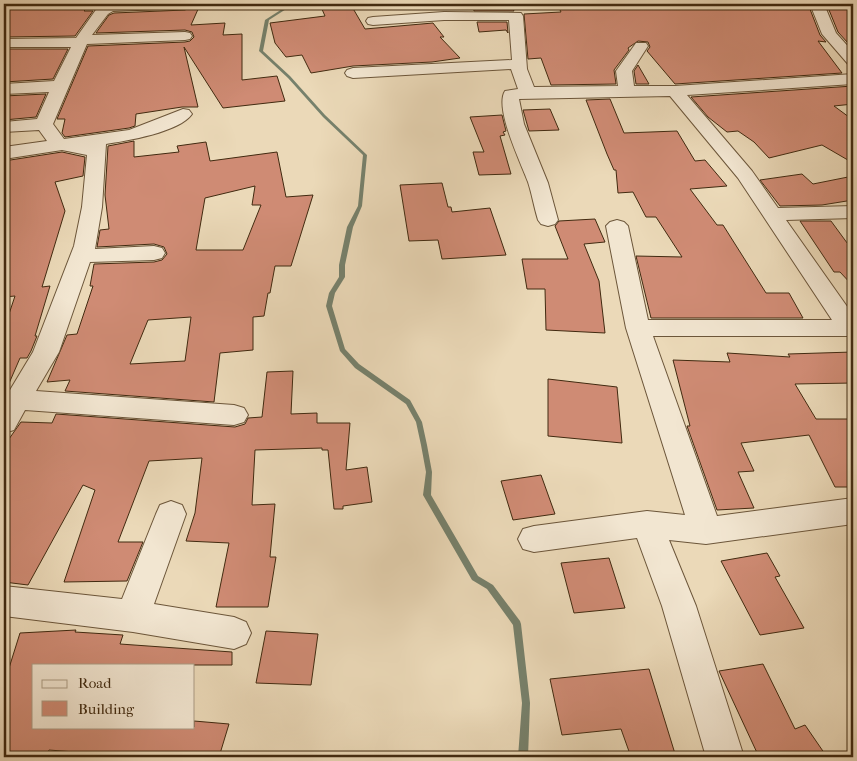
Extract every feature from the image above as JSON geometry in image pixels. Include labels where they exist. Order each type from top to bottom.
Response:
[{"type":"street","points":[[44,124],[80,41],[111,5],[185,4]]},
{"type":"street","points":[[816,4],[829,34],[853,61]]},
{"type":"street","points":[[373,21],[444,16],[516,16],[519,69],[528,92]]},
{"type":"street","points":[[4,43],[185,36]]},
{"type":"street","points":[[627,92],[624,70],[641,46]]},
{"type":"street","points":[[353,74],[520,64]]},
{"type":"street","points":[[548,220],[536,178],[514,119],[510,101],[511,95],[528,92],[674,92],[853,79]]},
{"type":"street","points":[[4,89],[60,86]]},
{"type":"street","points":[[674,92],[745,174],[851,328]]},
{"type":"street","points":[[4,153],[58,144],[96,146],[145,131],[183,114]]},
{"type":"street","points":[[4,127],[44,124]]},
{"type":"street","points":[[44,124],[58,144]]},
{"type":"street","points":[[4,423],[46,352],[86,246],[92,207],[96,146]]},
{"type":"street","points":[[772,214],[853,212]]},
{"type":"street","points":[[616,226],[638,328],[706,531]]},
{"type":"street","points":[[81,256],[154,253]]},
{"type":"street","points":[[638,328],[851,328]]},
{"type":"street","points":[[18,400],[234,415]]},
{"type":"street","points":[[534,539],[647,524],[706,531],[853,511]]},
{"type":"street","points":[[133,616],[171,514]]},
{"type":"street","points":[[647,524],[678,606],[725,757]]},
{"type":"street","points":[[4,601],[133,616],[234,632]]},
{"type":"building","points":[[4,4],[90,5],[84,11],[93,11],[75,36],[4,37]]},
{"type":"building","points":[[473,4],[511,4],[514,11],[474,11]]},
{"type":"building","points":[[557,4],[705,4],[707,8],[754,9],[752,4],[808,4],[820,35],[826,42],[818,41],[842,73],[675,84],[647,51],[650,47],[648,42],[638,41],[628,48],[629,50],[614,70],[616,84],[551,85],[541,58],[528,59],[524,14],[561,12]]},
{"type":"building","points":[[830,4],[853,4],[853,44],[848,43],[838,32],[827,5],[831,6]]},
{"type":"building","points":[[351,5],[365,29],[433,23],[444,37],[440,37],[460,58],[432,62],[353,66],[311,73],[302,55],[286,57],[275,43],[270,23],[325,16],[321,7]]},
{"type":"building","points":[[191,7],[199,7],[191,25],[225,23],[223,35],[242,34],[242,80],[277,76],[285,101],[223,108],[184,47],[198,107],[182,107],[136,114],[135,126],[129,128],[65,137],[62,133],[65,119],[57,119],[88,46],[185,42],[190,41],[194,37],[192,32],[185,30],[96,33],[109,15],[114,13],[185,10]]},
{"type":"building","points":[[477,22],[507,22],[508,33],[506,30],[479,32]]},
{"type":"building","points":[[4,49],[68,49],[53,79],[4,82]]},
{"type":"building","points":[[638,65],[649,84],[636,84],[634,71]]},
{"type":"building","points":[[853,86],[853,104],[834,106],[853,120],[853,163],[822,145],[769,158],[754,142],[738,131],[727,132],[708,117],[691,97]]},
{"type":"building","points":[[46,94],[36,117],[4,120],[4,96]]},
{"type":"building","points":[[610,99],[624,133],[677,131],[695,161],[705,160],[727,186],[690,189],[717,225],[723,225],[766,293],[789,293],[803,318],[651,318],[636,256],[682,257],[656,217],[646,217],[633,192],[618,193],[616,170],[614,170],[607,154],[586,100]]},
{"type":"building","points":[[550,109],[559,130],[529,131],[523,110]]},
{"type":"building","points":[[502,115],[506,131],[503,132],[505,135],[500,136],[511,174],[479,175],[473,152],[484,152],[470,117]]},
{"type":"building","points":[[134,141],[134,157],[179,152],[177,146],[206,142],[210,161],[277,152],[286,197],[313,195],[291,266],[275,266],[264,316],[253,317],[253,350],[220,353],[214,402],[65,391],[70,380],[47,382],[67,335],[77,334],[93,286],[90,286],[94,264],[154,262],[162,260],[167,254],[164,247],[154,244],[97,247],[100,230],[109,229],[105,195],[108,146]],"holes":[[[255,186],[252,205],[261,205],[243,250],[196,250],[205,198]],[[191,317],[185,361],[130,364],[148,320]]]},
{"type":"building","points":[[62,152],[85,157],[83,176],[55,182],[65,211],[42,287],[50,286],[35,336],[37,336],[31,351],[27,358],[20,358],[4,395],[4,329],[15,296],[4,297],[4,161]]},
{"type":"building","points":[[802,174],[813,184],[853,176],[853,200],[822,205],[780,206],[760,180]]},
{"type":"building","points":[[442,183],[448,207],[451,207],[452,212],[490,208],[506,255],[442,259],[438,240],[409,241],[400,185]]},
{"type":"building","points":[[595,219],[605,242],[584,244],[599,281],[605,333],[546,330],[545,289],[527,289],[522,259],[568,259],[555,226],[559,221]]},
{"type":"building","points":[[800,221],[831,221],[853,251],[853,286],[840,272],[834,272]]},
{"type":"building","points":[[853,352],[853,383],[795,384],[816,419],[853,419],[853,487],[835,487],[809,435],[741,443],[754,471],[738,472],[754,508],[717,510],[687,426],[690,426],[673,360],[730,362],[727,353],[790,357],[788,354]]},
{"type":"building","points":[[293,371],[291,414],[317,413],[317,423],[350,423],[346,470],[367,467],[372,502],[343,506],[343,509],[334,509],[328,450],[322,450],[322,448],[255,450],[252,505],[275,504],[270,557],[276,557],[268,607],[216,607],[229,543],[186,541],[195,513],[202,458],[149,461],[118,542],[143,542],[127,581],[64,582],[95,490],[83,485],[28,585],[4,582],[4,446],[21,422],[52,423],[56,414],[235,427],[245,424],[248,418],[262,417],[267,372]]},
{"type":"building","points":[[548,379],[617,387],[622,443],[548,436]]},
{"type":"building","points":[[541,475],[555,514],[513,520],[501,481]]},
{"type":"building","points":[[767,553],[780,576],[775,577],[804,628],[760,635],[721,561]]},
{"type":"building","points":[[609,558],[625,608],[574,613],[561,563]]},
{"type":"building","points":[[76,630],[75,632],[123,635],[120,644],[232,652],[232,665],[32,664],[32,728],[195,728],[195,721],[229,724],[219,757],[86,757],[88,753],[49,750],[46,757],[4,757],[4,684],[20,633]]},
{"type":"building","points":[[266,631],[318,634],[311,685],[256,683]]},
{"type":"building","points":[[763,664],[795,729],[805,725],[827,757],[759,757],[719,671]]},
{"type":"building","points":[[649,669],[676,757],[631,757],[621,729],[562,735],[550,679]]},
{"type":"waterway","points":[[292,4],[267,20],[261,51],[365,155],[360,206],[350,227],[342,265],[342,277],[332,293],[329,306],[342,350],[357,366],[408,402],[419,422],[424,445],[429,472],[427,495],[475,578],[490,587],[517,624],[526,703],[523,757]]}]
